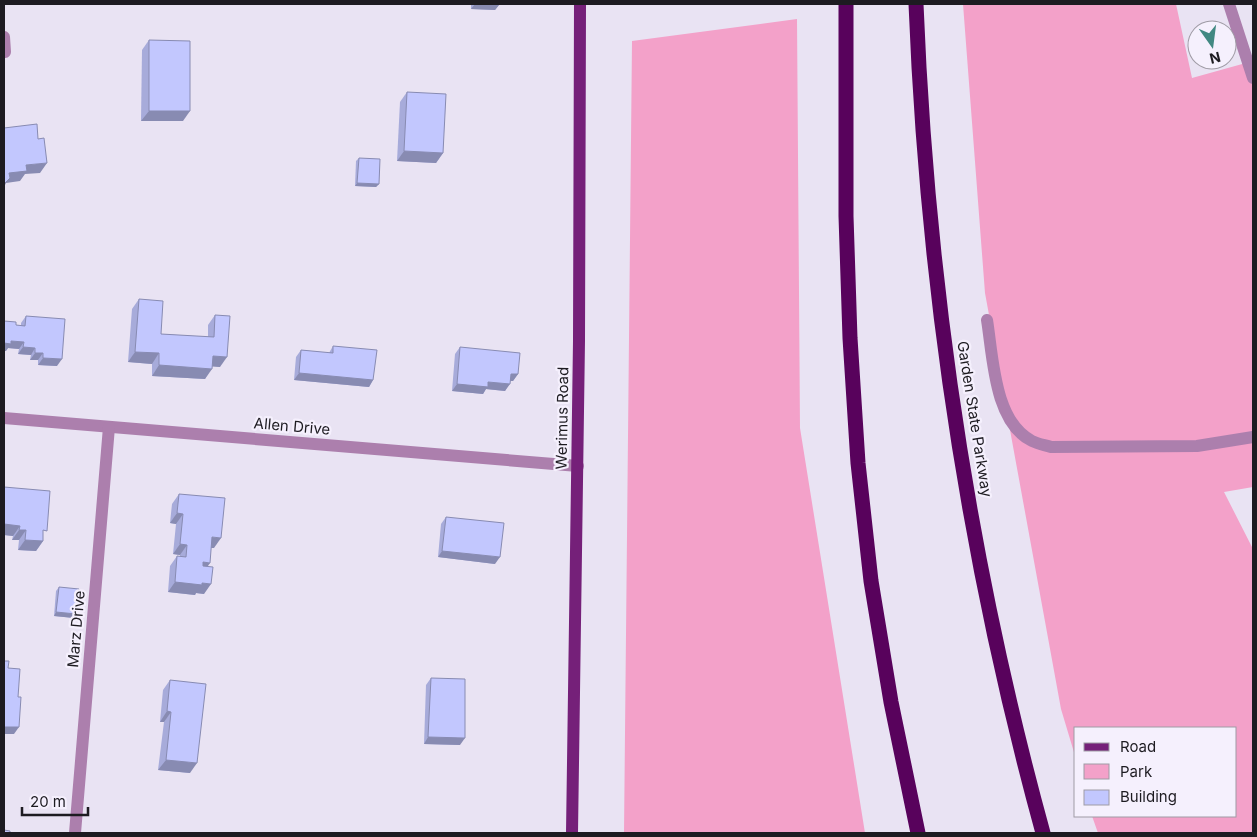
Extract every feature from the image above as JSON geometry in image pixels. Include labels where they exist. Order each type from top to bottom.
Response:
[{"type":"highway","points":[[846,4],[846,216],[850,338],[858,462],[876,609],[891,702],[918,833]]},
{"type":"highway","name":"Garden State Parkway","points":[[916,4],[918,62],[928,185],[941,306],[957,426],[977,545],[998,647],[1043,833]]},
{"type":"main road","name":"Werimus Road","points":[[572,833],[580,341],[580,4]]},
{"type":"street","points":[[1232,5],[1253,78]]},
{"type":"street","points":[[4,37],[5,52]]},
{"type":"street","points":[[987,320],[999,397],[1009,418],[1032,441],[1051,447],[1197,446],[1253,438]]},
{"type":"street","name":"Allen Drive","points":[[4,418],[578,466]]},
{"type":"street","name":"Marz Drive","points":[[75,833],[109,427]]},
{"type":"green space","points":[[963,4],[1176,4],[1187,55],[1187,70],[1190,70],[1192,78],[1221,70],[1237,70],[1237,65],[1253,61],[1253,487],[1224,492],[1253,549],[1253,833],[1098,833],[1092,817],[1237,817],[1237,727],[1074,727],[1074,752],[1061,709],[985,293]]},
{"type":"green space","points":[[797,19],[800,428],[865,833],[624,833],[632,41]]},
{"type":"building","points":[[149,40],[190,41],[190,111],[149,111]]},
{"type":"building","points":[[407,92],[446,94],[443,153],[404,151]]},
{"type":"building","points":[[37,124],[38,139],[44,138],[47,163],[26,165],[27,171],[9,173],[10,178],[4,183],[4,128]]},
{"type":"building","points":[[359,158],[380,159],[379,184],[357,183]]},
{"type":"building","points":[[139,299],[163,301],[161,334],[214,337],[215,315],[230,316],[227,357],[213,356],[212,369],[159,365],[159,353],[135,352]]},
{"type":"building","points":[[26,316],[65,319],[62,359],[43,358],[43,353],[35,353],[35,348],[23,347],[24,342],[11,341],[11,344],[4,343],[4,321],[16,322],[16,325],[25,326]]},
{"type":"building","points":[[333,346],[377,350],[373,380],[299,373],[301,350],[333,353]]},
{"type":"building","points":[[460,347],[520,353],[518,374],[511,374],[510,384],[488,382],[488,387],[457,384]]},
{"type":"building","points":[[4,487],[50,491],[47,531],[43,530],[43,541],[25,540],[26,530],[19,530],[20,526],[4,524]]},
{"type":"building","points":[[179,494],[225,498],[221,538],[212,537],[210,563],[203,562],[203,566],[213,567],[211,584],[175,582],[177,556],[186,557],[187,545],[180,544],[183,514],[177,513]]},
{"type":"building","points":[[446,517],[504,523],[500,557],[442,551]]},
{"type":"building","points":[[59,587],[79,589],[76,614],[56,612]]},
{"type":"building","points":[[4,661],[9,661],[8,668],[20,669],[18,697],[21,697],[19,727],[4,727]]},
{"type":"building","points":[[431,678],[465,679],[465,738],[428,737]]},
{"type":"building","points":[[170,680],[206,684],[197,763],[166,760],[171,712],[167,711]]}]
